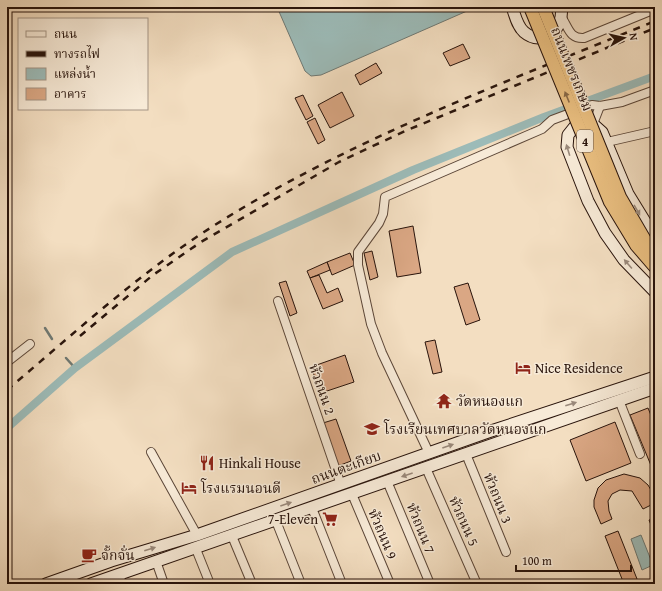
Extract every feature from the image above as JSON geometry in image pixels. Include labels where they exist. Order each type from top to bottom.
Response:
[{"type":"main road","name":"ถนนเพชรเกษม","points":[[530,7],[610,202],[636,245],[655,267]]},
{"type":"main road","name":"ถนนเพชรเกษม","points":[[543,7],[620,197],[645,240],[655,252]]},
{"type":"street","points":[[512,7],[520,27],[525,33],[540,37],[552,34],[560,25],[562,12]]},
{"type":"street","points":[[562,12],[573,36],[580,38],[655,9]]},
{"type":"street","points":[[425,468],[424,455],[371,324],[358,266],[358,252],[379,223],[383,214],[385,197],[542,129],[552,120],[592,105],[600,106],[622,102],[655,90]]},
{"type":"street","points":[[593,124],[600,106]]},
{"type":"street","points":[[655,238],[628,194],[602,132],[593,124],[581,123],[571,129],[566,141],[566,147],[588,201],[605,233],[624,260],[655,292]]},
{"type":"street","points":[[606,142],[655,131]]},
{"type":"street","name":"หัวถนน 2","points":[[278,301],[341,485]]},
{"type":"street","points":[[7,362],[30,344]]},
{"type":"street","name":"ถนนตะเกียบ","points":[[46,584],[111,561],[197,535],[655,376]]},
{"type":"street","name":"ถนนตะเกียบ","points":[[90,584],[276,521],[655,388]]},
{"type":"street","points":[[619,400],[640,454]]},
{"type":"street","points":[[152,452],[197,535]]},
{"type":"street","name":"หัวถนน 3","points":[[466,454],[506,552]]},
{"type":"street","name":"หัวถนน 5","points":[[425,468],[477,584]]},
{"type":"street","name":"หัวถนน 7","points":[[387,481],[430,584]]},
{"type":"street","name":"หัวถนน 9","points":[[352,494],[390,584]]},
{"type":"street","points":[[312,508],[342,584]]},
{"type":"street","points":[[276,521],[301,584]]},
{"type":"street","points":[[232,536],[252,584]]},
{"type":"street","points":[[168,543],[172,556]]},
{"type":"street","points":[[196,548],[210,584]]},
{"type":"street","points":[[111,561],[116,575],[124,584]]},
{"type":"street","points":[[156,561],[164,584]]},
{"type":"water","points":[[277,7],[471,7],[467,11],[321,75],[311,76],[305,71]]},
{"type":"water","points":[[641,535],[653,565],[642,570],[631,539]]},
{"type":"building","points":[[463,44],[470,58],[450,66],[443,53]]},
{"type":"building","points":[[376,63],[382,73],[360,85],[355,75]]},
{"type":"building","points":[[342,92],[354,116],[330,128],[318,105]]},
{"type":"building","points":[[303,95],[313,116],[306,120],[295,98]]},
{"type":"building","points":[[315,118],[325,140],[318,144],[307,122]]},
{"type":"building","points":[[413,226],[421,273],[397,277],[389,231]]},
{"type":"building","points":[[372,251],[378,277],[370,280],[364,253]]},
{"type":"building","points":[[350,253],[355,265],[332,275],[327,262]]},
{"type":"building","points":[[327,262],[330,270],[310,278],[307,271]]},
{"type":"building","points":[[319,275],[327,293],[338,288],[343,301],[323,309],[310,278]]},
{"type":"building","points":[[286,281],[297,313],[290,316],[279,283]]},
{"type":"building","points":[[468,283],[480,320],[466,325],[454,287]]},
{"type":"building","points":[[435,340],[442,372],[433,374],[425,342]]},
{"type":"building","points":[[345,355],[354,382],[321,393],[311,367]]},
{"type":"building","points":[[648,408],[655,425],[655,475],[630,415]]},
{"type":"building","points":[[336,419],[351,461],[338,466],[323,423]]},
{"type":"building","points":[[615,422],[631,463],[586,481],[570,440]]},
{"type":"building","points":[[624,474],[640,478],[648,485],[654,495],[655,503],[643,509],[632,491],[620,490],[612,494],[608,501],[612,519],[601,524],[594,507],[594,500],[598,488],[606,480]]},
{"type":"building","points":[[655,518],[655,535],[649,520]]},
{"type":"building","points":[[618,531],[639,584],[624,584],[605,536]]},
{"type":"waterway","points":[[7,428],[75,368],[232,252],[413,170],[544,117],[655,76]]},
{"type":"waterway","points":[[45,328],[52,339]]},
{"type":"waterway","points":[[66,358],[75,368]]},
{"type":"railway","points":[[7,390],[103,308],[153,268],[204,232],[257,199],[368,142],[425,116],[482,91],[655,21]]},
{"type":"railway","points":[[80,336],[153,275],[201,242],[339,162],[405,131],[655,28]]},
{"type":"place","name":"Nice Residence","points":[[523,368]]},
{"type":"place","name":"วัดหนองแก","points":[[444,401]]},
{"type":"place","name":"โรงเรียนเทศบาลวัดหนองแก","points":[[372,429]]},
{"type":"place","name":"Hinkali House","points":[[207,463]]},
{"type":"place","name":"โรงแรมนอนดี","points":[[189,488]]},
{"type":"place","name":"7-Eleven","points":[[330,519]]},
{"type":"place","name":"จั้กจั่น","points":[[89,555]]}]
